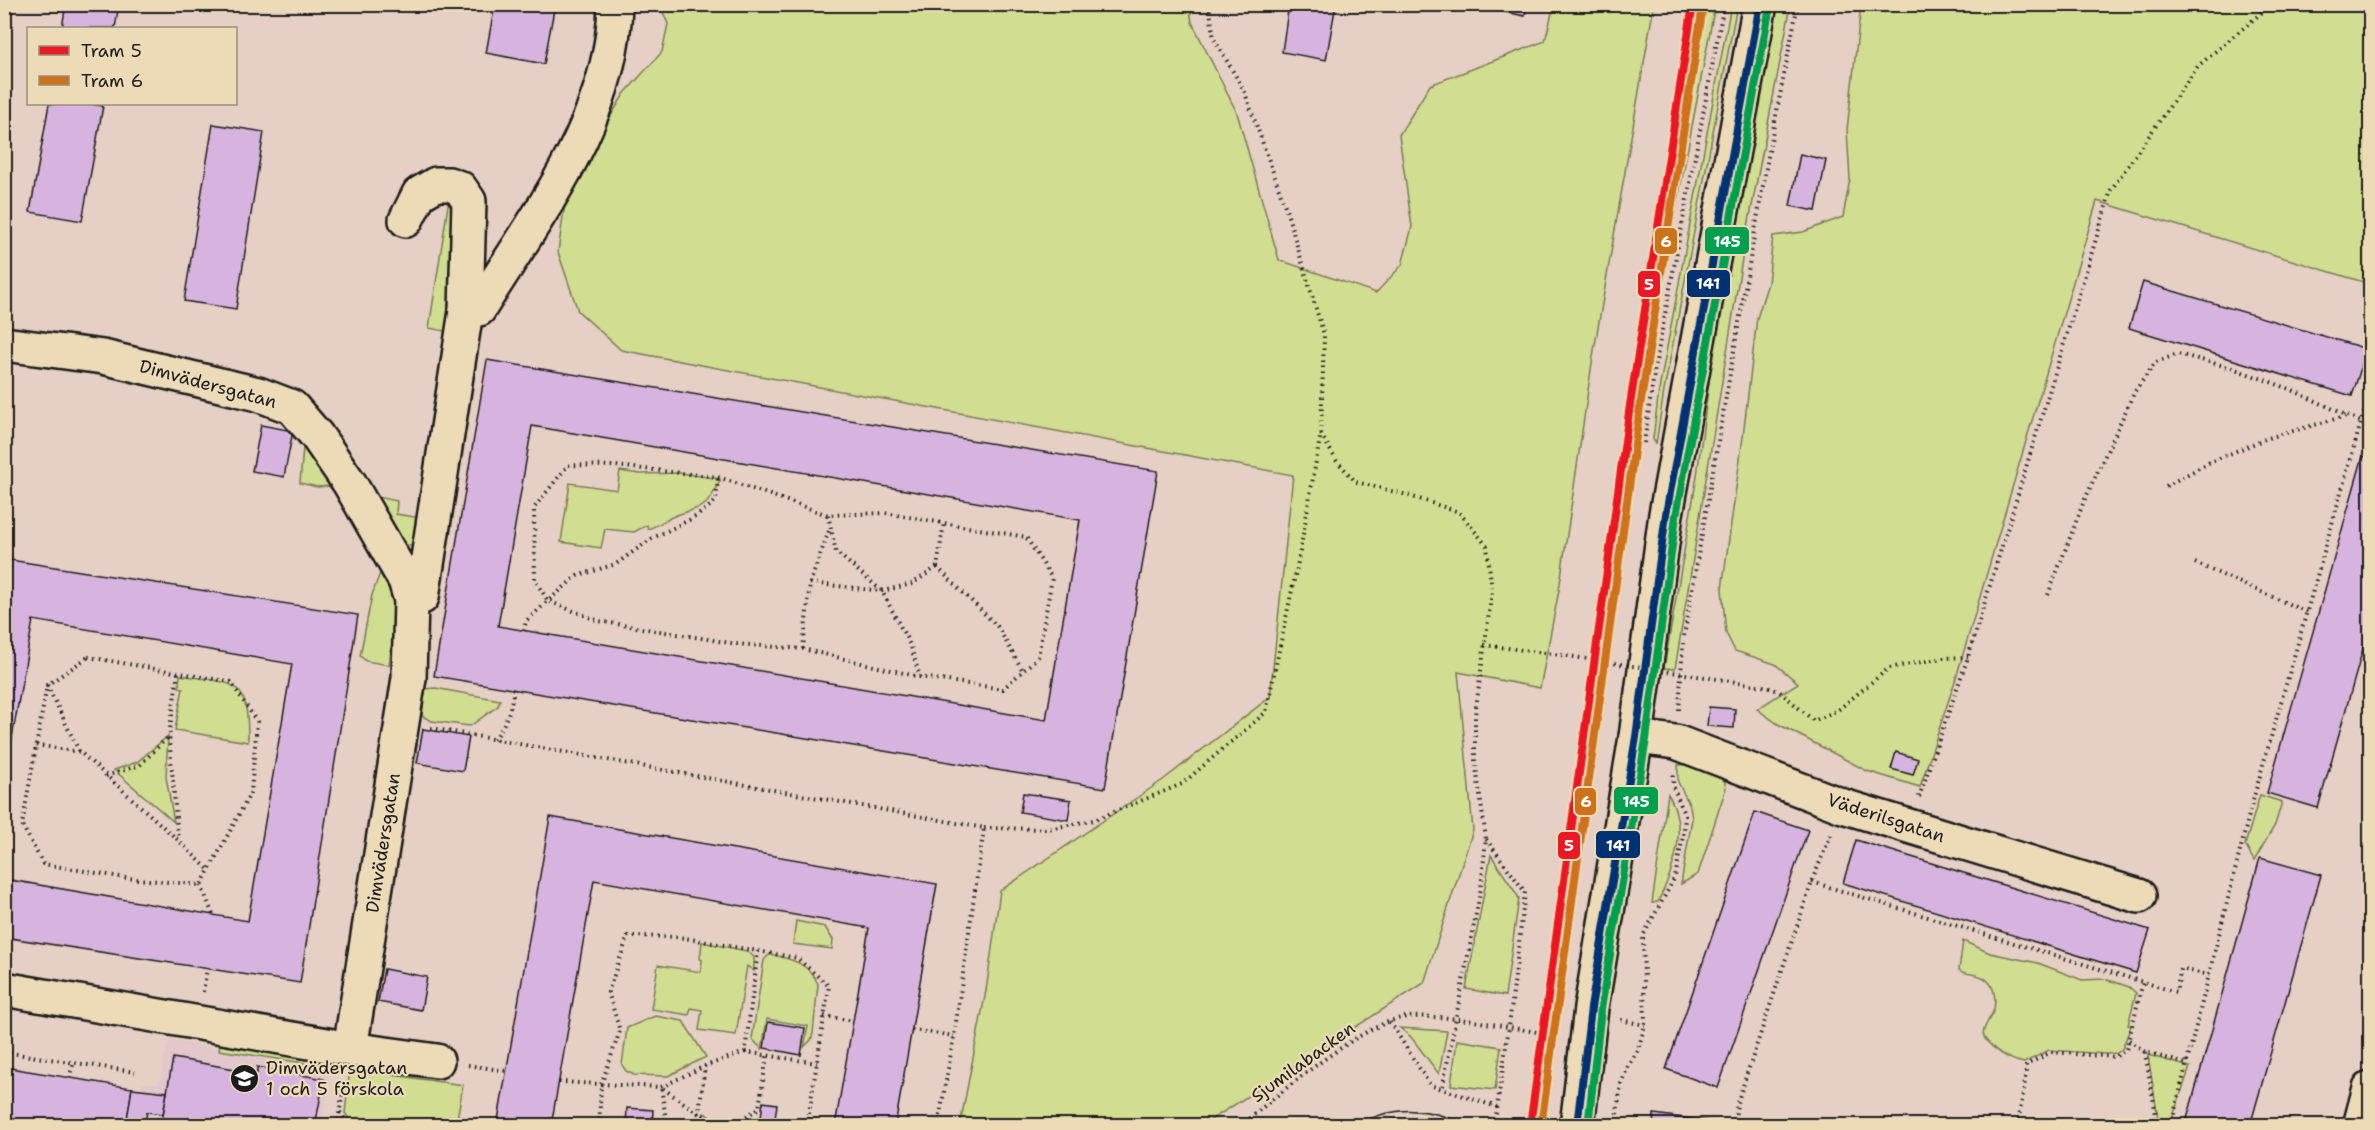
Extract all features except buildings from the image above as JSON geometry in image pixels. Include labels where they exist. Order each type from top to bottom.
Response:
[{"type":"street","points":[[466,311],[479,309],[582,141],[603,87],[612,53],[615,4]]},
{"type":"street","points":[[1577,1125],[1591,1008],[1635,737],[1666,514],[1760,4]]},
{"type":"street","points":[[406,220],[419,194],[436,184],[449,184],[460,188],[469,201],[466,311],[422,597],[411,600]]},
{"type":"street","name":"Dimvädersgatan","points":[[4,344],[103,357],[258,394],[292,407],[317,436],[350,484],[405,580],[411,600],[409,678],[350,1049]]},
{"type":"street","name":"Väderilsgatan","points":[[1635,737],[1676,742],[1843,806],[2139,896]]},
{"type":"street","points":[[4,989],[350,1049],[437,1061]]},
{"type":"street","points":[[2360,1125],[2370,1088]]},
{"type":"path","points":[[401,722],[984,828],[1048,830],[1094,820],[1182,784],[1266,712],[1299,557],[1321,434],[1324,335],[1285,206],[1244,90],[1214,39],[1209,4]]},
{"type":"path","points":[[1615,1125],[1621,1084],[1638,1050],[1645,1025],[1643,936],[1675,877],[1684,831],[1685,816],[1673,786],[1672,767],[1676,742],[1683,640],[1767,163],[1798,4]]},
{"type":"path","points":[[1908,827],[1968,657],[2111,190],[2198,66],[2272,4]]},
{"type":"path","points":[[2048,595],[2084,501],[2125,411],[2135,391],[2156,362],[2178,354],[2232,368],[2290,389],[2361,423]]},
{"type":"path","points":[[2171,1125],[2251,807],[2370,391]]},
{"type":"path","points":[[2166,486],[2210,462],[2265,440],[2347,416]]},
{"type":"path","points":[[1321,434],[1336,460],[1356,482],[1459,512],[1487,546],[1492,592],[1475,715],[1475,760],[1486,839],[1482,888],[1442,1090]]},
{"type":"path","points":[[568,465],[616,466],[718,477],[828,515],[885,513],[1026,537],[1052,578],[1038,657],[1003,688],[921,677],[803,649],[737,644],[598,621],[548,601],[535,580],[534,508],[568,465]]},
{"type":"path","points":[[524,631],[526,621],[577,576],[616,564],[651,539],[697,516],[716,501],[718,477]]},
{"type":"path","points":[[828,515],[836,552],[882,591],[911,647],[921,677]]},
{"type":"path","points":[[810,583],[882,591],[912,584],[937,567],[944,523]]},
{"type":"path","points":[[803,649],[810,583],[831,528]]},
{"type":"path","points":[[2195,563],[2307,612]]},
{"type":"path","points":[[937,567],[997,626],[1023,671]]},
{"type":"path","points":[[1484,645],[1763,686],[1779,690],[1814,721],[1838,710],[1890,668],[1943,658],[1968,657]]},
{"type":"path","points":[[201,885],[126,878],[43,864],[22,825],[47,685],[88,657],[231,682],[257,722],[251,792],[201,885],[213,915]]},
{"type":"path","points":[[178,673],[169,736],[178,840]]},
{"type":"path","points":[[47,685],[80,752],[209,870]]},
{"type":"path","points":[[494,740],[505,726],[514,689]]},
{"type":"path","points":[[106,776],[140,765],[169,736]]},
{"type":"path","points":[[36,745],[80,752]]},
{"type":"path","points":[[1734,1125],[1737,1104],[1812,882],[1843,806]]},
{"type":"path","points":[[938,1125],[954,1036],[984,828]]},
{"type":"path","points":[[1486,839],[1525,892],[1509,1027],[1494,1125]]},
{"type":"path","points":[[1812,882],[2176,992],[2181,969],[2209,975]]},
{"type":"path","points":[[599,1125],[601,1084],[620,1031],[608,992],[628,936],[678,937],[797,958],[829,986],[807,1125]]},
{"type":"path","points":[[745,1052],[758,951]]},
{"type":"path","points":[[2018,1125],[2020,1105],[2026,1084],[2026,1065],[2051,1052],[2115,1057],[2126,1050],[2144,982]]},
{"type":"path","points":[[824,1016],[853,1021]]},
{"type":"path","name":"Sjumilabacken","points":[[1240,1125],[1347,1043],[1390,1022],[1406,1017],[1455,1018],[1558,1035],[1560,1025]]},
{"type":"path","points":[[1390,1022],[1430,1085],[1497,1107]]},
{"type":"path","points":[[912,1030],[954,1036]]},
{"type":"path","points":[[2129,1040],[2145,1052],[2187,1064]]},
{"type":"path","points":[[337,1125],[350,1049]]},
{"type":"path","points":[[4,1052],[135,1072]]},
{"type":"path","points":[[559,1082],[662,1087],[705,1066],[745,1052],[817,1063]]},
{"type":"path","points":[[2145,1052],[2158,1125]]},
{"type":"path","points":[[731,1125],[759,1108],[767,1055]]},
{"type":"path","points":[[437,1061],[506,1071]]},
{"type":"path","points":[[69,1078],[74,1062]]},
{"type":"path","points":[[697,1125],[705,1066]]},
{"type":"path","points":[[662,1087],[699,1113],[725,1125]]},
{"type":"path","points":[[662,1087],[667,1125]]},
{"type":"path","points":[[339,1111],[350,1125]]},
{"type":"path","points":[[1248,1125],[1249,1118]]},
{"type":"shaded area","points":[[4,368],[11,471],[5,479]]},
{"type":"shaded area","name":"Dimvädersgatan 1 och 5 förskola","points":[[169,1040],[330,1072],[321,1125],[140,1126],[142,1084],[159,1084]]},
{"type":"green space","points":[[660,5],[1189,5],[1192,22],[1237,113],[1279,260],[1376,293],[1402,265],[1412,227],[1399,135],[1430,85],[1545,41],[1554,5],[1654,5],[1593,356],[1559,590],[1540,688],[1458,672],[1473,830],[1424,983],[1203,1125],[960,1125],[986,991],[1000,891],[1163,780],[1270,697],[1293,475],[621,350],[578,311],[558,252],[567,189],[624,94],[662,52],[668,24]]},
{"type":"green space","points":[[1704,5],[1715,5],[1668,253],[1665,252],[1683,127]]},
{"type":"green space","points":[[1731,5],[1737,5],[1656,444],[1653,439],[1659,390]]},
{"type":"green space","points":[[1774,5],[1791,5],[1744,247],[1675,669],[1664,668],[1697,476],[1723,271]]},
{"type":"green space","points":[[1861,5],[2360,5],[2370,20],[2370,284],[2097,201],[1956,678],[1920,787],[1867,771],[1778,724],[1757,709],[1798,683],[1775,664],[1735,651],[1726,633],[1722,589],[1757,318],[1768,283],[1773,236],[1803,232],[1843,217],[1850,179],[1847,130]]},
{"type":"green space","points":[[457,194],[450,332],[429,328],[449,199]]},
{"type":"green space","points":[[303,448],[308,448],[331,486],[317,487],[300,483]]},
{"type":"green space","points":[[620,471],[640,474],[681,473],[720,479],[720,481],[706,503],[697,509],[674,516],[648,529],[647,525],[634,532],[605,529],[601,548],[561,542],[570,483],[617,490]]},
{"type":"green space","points":[[378,497],[397,501],[396,514],[421,518],[416,543],[411,546],[402,544]]},
{"type":"green space","points":[[380,573],[397,604],[389,665],[366,661],[360,656],[372,595]]},
{"type":"green space","points":[[180,675],[215,680],[236,688],[242,695],[246,706],[248,742],[175,730],[183,688],[179,687]]},
{"type":"green space","points":[[435,688],[500,700],[498,706],[470,726],[432,721],[422,716],[425,689]]},
{"type":"green space","points":[[168,736],[166,777],[174,822],[114,770],[137,762]]},
{"type":"green space","points":[[1689,764],[1723,775],[1726,788],[1698,874],[1681,884],[1692,819],[1690,806],[1678,782],[1678,765]]},
{"type":"green space","points":[[1668,794],[1678,821],[1677,848],[1664,889],[1658,902],[1652,903]]},
{"type":"green space","points":[[2260,795],[2282,802],[2275,825],[2254,861],[2245,845]]},
{"type":"green space","points":[[1491,855],[1519,898],[1505,996],[1466,989]]},
{"type":"green space","points":[[796,921],[825,927],[833,940],[832,949],[793,944]]},
{"type":"green space","points":[[1963,941],[1990,953],[2038,963],[2082,980],[2105,979],[2129,987],[2136,993],[2128,1025],[2131,1026],[2122,1049],[2117,1053],[2106,1054],[2049,1050],[2024,1063],[2002,1054],[1986,1040],[1983,1033],[1994,1007],[1995,998],[1991,984],[1981,976],[1959,970]]},
{"type":"green space","points":[[702,942],[747,951],[754,957],[754,971],[747,966],[736,1035],[699,1030],[702,1010],[691,1008],[689,1015],[651,1009],[658,965],[701,972]]},
{"type":"green space","points":[[770,954],[798,963],[810,971],[818,984],[813,1033],[811,1040],[804,1047],[808,1026],[767,1019],[762,1049],[752,1039],[764,960]]},
{"type":"green space","points":[[655,1016],[683,1021],[706,1057],[668,1076],[634,1075],[626,1071],[622,1065],[627,1028]]},
{"type":"green space","points":[[1400,1028],[1447,1031],[1439,1074],[1411,1037]]},
{"type":"green space","points":[[221,1038],[326,1060],[330,1067],[219,1050]]},
{"type":"green space","points":[[1457,1040],[1501,1047],[1495,1090],[1451,1085]]},
{"type":"green space","points":[[2148,1055],[2190,1067],[2170,1125],[2159,1125]]},
{"type":"green space","points":[[350,1069],[463,1085],[456,1125],[353,1125],[345,1113]]},
{"type":"green space","points":[[704,1113],[726,1125],[699,1125]]},
{"type":"green space","points":[[1394,1119],[1416,1119],[1445,1125],[1375,1125]]},
{"type":"tram line","name":"5","points":[[1530,1126],[1630,405],[1693,4]]},
{"type":"tram line","name":"6","points":[[1541,1126],[1640,407],[1703,6]]},
{"type":"tram line","points":[[1356,1126],[1383,1114],[1397,1111],[1439,1115],[1466,1126]]},
{"type":"transit line","name":"141","points":[[1577,1126],[1591,1008],[1636,737],[1666,514],[1760,4]]},
{"type":"transit line","name":"145","points":[[1588,1126],[1601,1009],[1646,739],[1676,516],[1770,6]]},
{"type":"place","name":"Dimvädersgatan 1 och 5 förskola","points":[[245,1078]]}]
